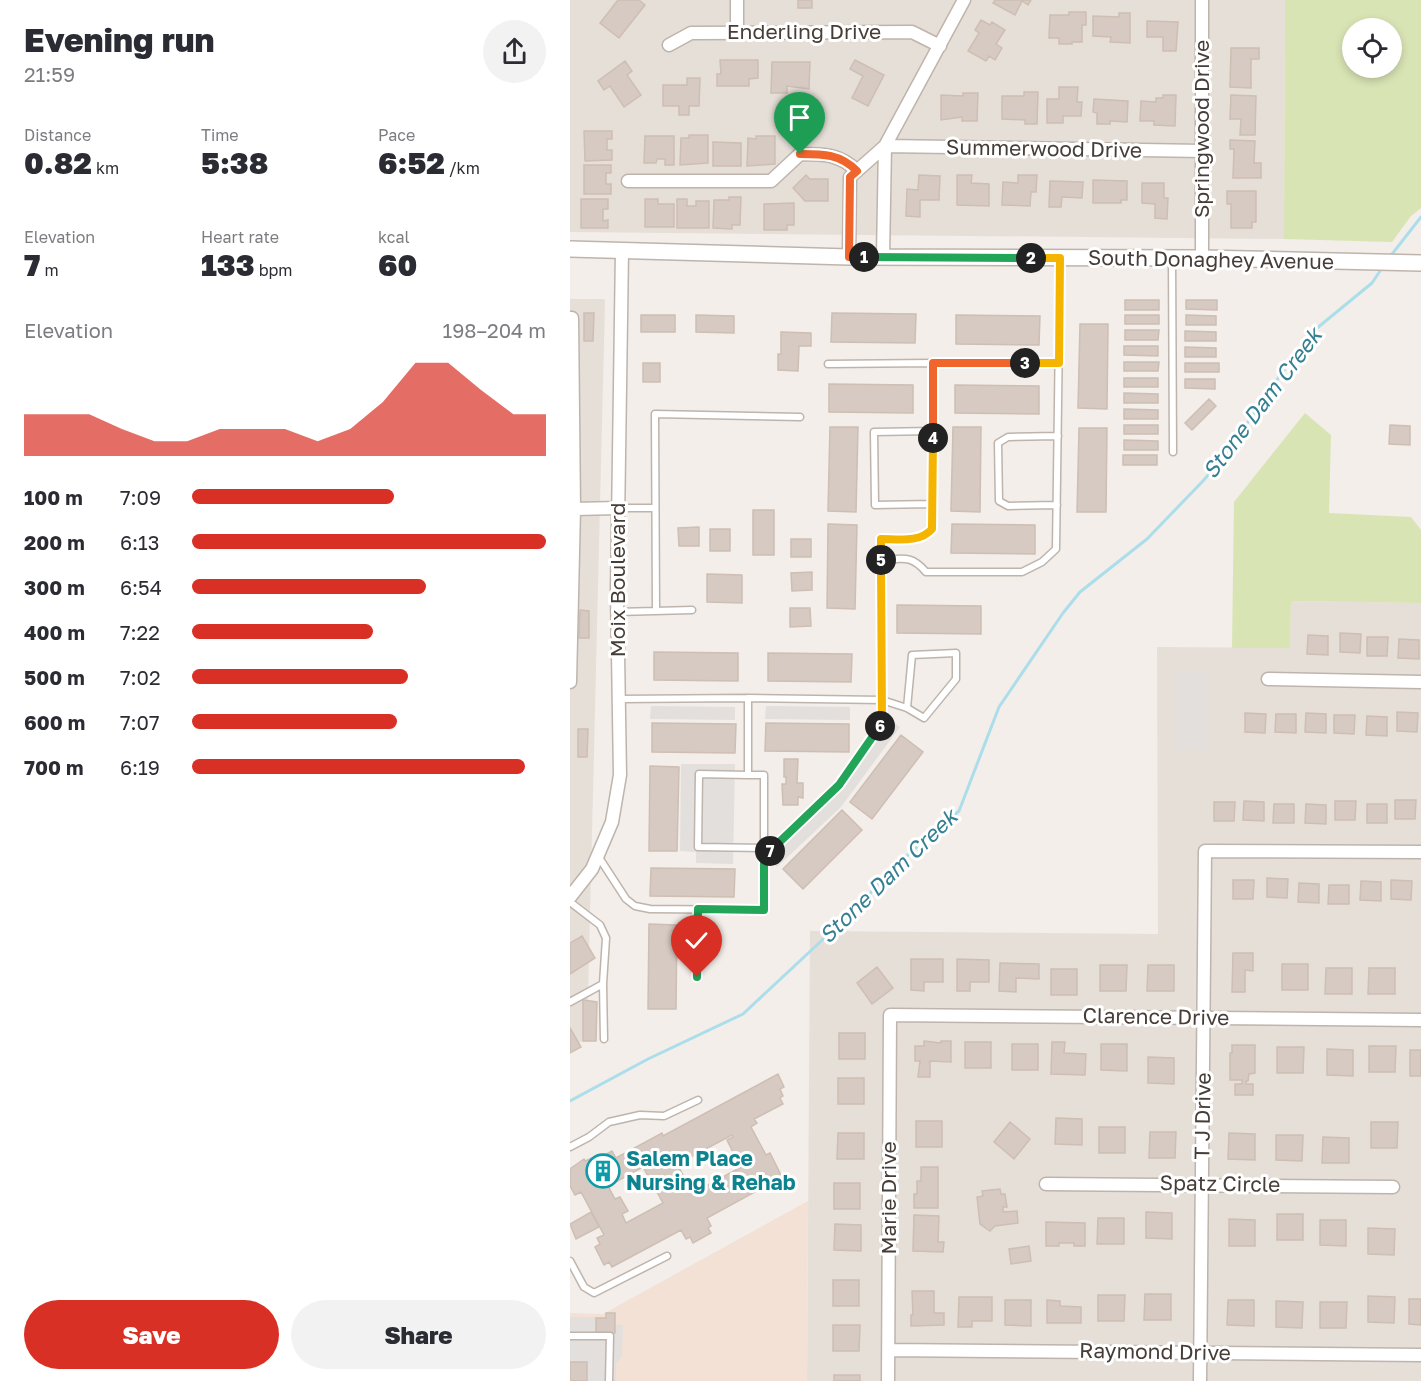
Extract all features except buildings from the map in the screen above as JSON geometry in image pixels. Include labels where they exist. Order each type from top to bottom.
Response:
[{"type":"street","points":[[737,0],[737,32]]},
{"type":"street","points":[[849,257],[850,177],[885,146],[964,0]]},
{"type":"street","name":"Springwood Drive","points":[[1202,0],[1202,258]]},
{"type":"street","name":"Enderling Drive","points":[[669,45],[691,33],[912,32],[940,46]]},
{"type":"street","points":[[883,256],[885,146]]},
{"type":"street","name":"Summerwood Drive","points":[[885,146],[1203,151]]},
{"type":"street","points":[[628,182],[771,181],[800,154],[825,154],[847,161],[857,171]]},
{"type":"street","name":"South Donaghey Avenue","points":[[570,249],[849,257],[1202,258],[1417,263]]},
{"type":"street","name":"Moix Boulevard","points":[[570,897],[592,869],[612,822],[620,775],[617,612],[622,250]]},
{"type":"street","points":[[570,318],[572,318],[574,508],[570,682]]},
{"type":"street","points":[[574,508],[618,508]]},
{"type":"street","points":[[1268,679],[1421,682]]},
{"type":"street","name":"T J Drive","points":[[1200,1381],[1205,851],[1421,852]]},
{"type":"street","name":"Clarence Drive","points":[[890,1015],[1421,1020]]},
{"type":"street","name":"Marie Drive","points":[[888,1381],[890,1015]]},
{"type":"street","name":"Spatz Circle","points":[[1046,1184],[1393,1187]]},
{"type":"street","name":"Raymond Drive","points":[[889,1350],[1421,1355]]},
{"type":"lane","points":[[881,560],[912,559],[926,572],[1022,572],[1042,562],[1056,549],[1060,258]]},
{"type":"lane","points":[[1172,258],[1173,452]]},
{"type":"lane","points":[[764,856],[839,785],[882,723],[881,539],[926,536],[932,529],[933,363]]},
{"type":"lane","points":[[828,364],[1059,363]]},
{"type":"lane","points":[[656,611],[655,414],[800,417]]},
{"type":"lane","points":[[932,504],[875,505],[874,432],[933,432]]},
{"type":"lane","points":[[1057,505],[1008,506],[1001,504],[997,459],[998,443],[1008,437],[1058,436]]},
{"type":"lane","points":[[618,508],[655,508]]},
{"type":"lane","points":[[617,612],[692,610]]},
{"type":"lane","points":[[619,699],[882,700],[907,708],[924,718],[956,679],[956,653],[912,655],[907,708]]},
{"type":"lane","points":[[748,698],[748,775]]},
{"type":"lane","points":[[598,856],[626,899],[635,906],[650,909],[764,910],[764,848],[764,775],[699,774],[698,847],[764,848]]},
{"type":"lane","points":[[570,902],[600,925],[606,938],[603,984],[604,1039]]},
{"type":"lane","points":[[697,977],[698,909]]},
{"type":"lane","points":[[570,1002],[603,984]]},
{"type":"lane","points":[[570,1147],[609,1122],[640,1115],[664,1116],[698,1100]]},
{"type":"lane","points":[[570,1261],[584,1287],[594,1293],[668,1256]]},
{"type":"lane","points":[[570,1336],[610,1336],[609,1381]]},
{"type":"shaded area","points":[[570,0],[1285,0],[1284,239],[570,232]]},
{"type":"shaded area","points":[[570,299],[605,300],[587,1038],[570,1048]]},
{"type":"shaded area","points":[[1291,601],[1421,603],[1421,1381],[807,1381],[810,931],[1158,934],[1157,647],[1290,648]]},
{"type":"shaded area","points":[[1207,672],[1208,749],[1177,749],[1176,673]]},
{"type":"shaded area","points":[[651,706],[735,707],[735,720],[650,719]]},
{"type":"shaded area","points":[[766,706],[850,707],[850,720],[765,719]]},
{"type":"shaded area","points":[[892,721],[900,727],[841,807],[777,867],[770,859],[833,799]]},
{"type":"shaded area","points":[[681,764],[735,764],[733,864],[696,863],[696,852],[680,851]]},
{"type":"shaded area","points":[[808,1201],[807,1381],[570,1381],[570,1313],[603,1314]]},
{"type":"shaded area","points":[[570,1317],[598,1317],[598,1325],[623,1325],[622,1356],[616,1364],[616,1381],[587,1381],[587,1362],[570,1362]]},
{"type":"green space","points":[[1285,0],[1421,0],[1421,208],[1411,216],[1392,242],[1284,239]]},
{"type":"green space","points":[[1305,413],[1331,435],[1329,513],[1411,517],[1421,530],[1421,603],[1291,601],[1290,648],[1232,648],[1234,502]]},
{"type":"waterway","name":"Stone Dam Creek","points":[[1389,258],[1421,217]]},
{"type":"waterway","name":"Stone Dam Creek","points":[[570,1101],[648,1059],[743,1014],[863,902],[887,873],[959,811],[999,707],[1063,613],[1080,592],[1147,539],[1202,482],[1227,454],[1311,333],[1372,283],[1382,268]]},
{"type":"place","name":"Salem Place Nursing & Rehab","points":[[603,1171]]},
{"type":"route","points":[[697,977],[698,909],[764,910],[764,856],[839,785],[882,723],[881,539],[918,538],[926,536],[932,529],[933,363],[1059,363],[1060,258],[849,257],[850,177],[857,171],[847,161],[825,154],[800,154]]}]
